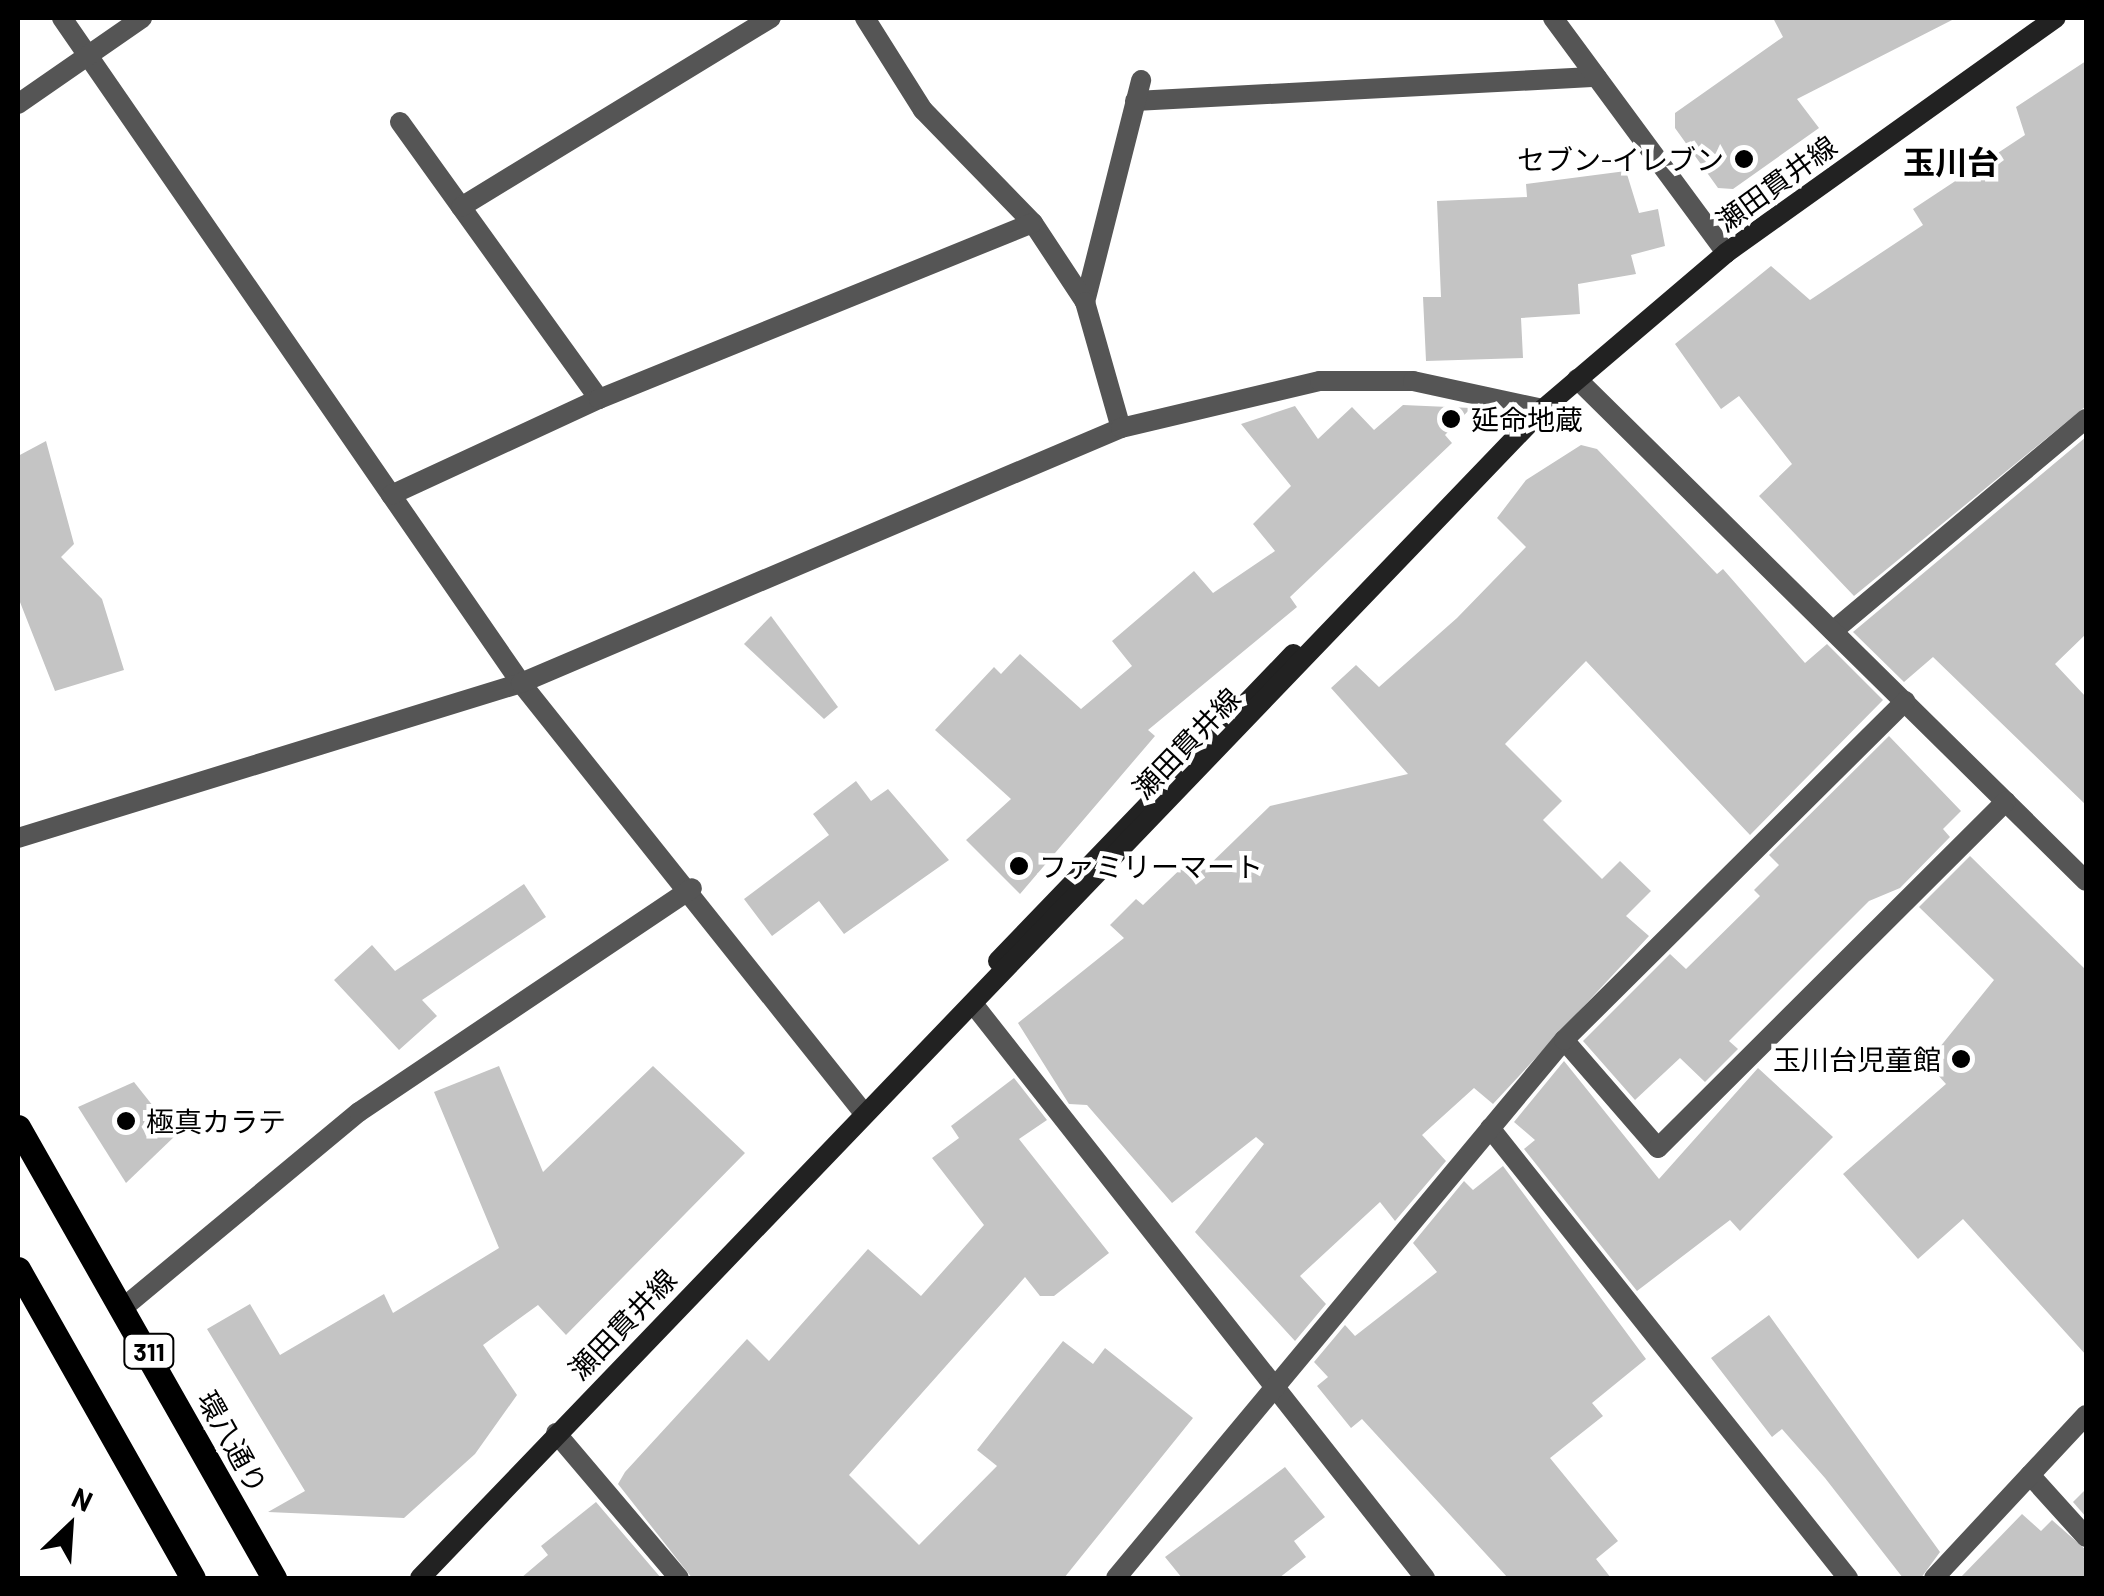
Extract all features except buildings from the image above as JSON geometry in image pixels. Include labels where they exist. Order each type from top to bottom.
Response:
[{"type":"main road","name":"瀬田貫井線","points":[[420,1578],[863,1112],[974,1005],[1543,409],[1726,253],[2056,18]]},
{"type":"main road","points":[[863,1112],[1238,703],[1396,564]]},
{"type":"main road","name":"環八通り","points":[[18,1127],[124,1307],[274,1578]]},
{"type":"main road","name":"311","points":[[18,1269],[193,1578]]},
{"type":"street","points":[[62,18],[521,683],[692,888],[863,1112]]},
{"type":"street","points":[[18,104],[142,18]]},
{"type":"street","points":[[460,207],[771,18]]},
{"type":"street","points":[[865,18],[923,110],[1033,223],[1085,302],[1121,428]]},
{"type":"street","points":[[1552,18],[1726,253]]},
{"type":"street","points":[[1135,102],[1596,77]]},
{"type":"street","points":[[1085,302],[1141,80]]},
{"type":"street","points":[[400,122],[599,399]]},
{"type":"street","points":[[390,495],[599,399],[1033,223]]},
{"type":"street","points":[[1577,379],[2086,882]]},
{"type":"street","points":[[18,838],[521,683],[1121,428],[1320,381],[1413,381],[1543,409]]},
{"type":"street","points":[[1834,631],[2086,419]]},
{"type":"street","points":[[1116,1578],[1564,1040],[1905,701]]},
{"type":"street","points":[[1564,1040],[1658,1148],[2006,801]]},
{"type":"street","points":[[124,1307],[359,1112],[692,888]]},
{"type":"street","points":[[974,1005],[1271,1388],[1425,1578]]},
{"type":"street","points":[[1490,1128],[1848,1578]]},
{"type":"street","points":[[1934,1578],[2086,1415]]},
{"type":"street","points":[[556,1433],[680,1578]]},
{"type":"street","points":[[2030,1476],[2086,1537]]},
{"type":"place","name":"セブン-イレブン","points":[[1744,159]]},
{"type":"place","name":"延命地蔵","points":[[1451,419]]},
{"type":"place","name":"ファミリーマート","points":[[1019,866]]},
{"type":"place","name":"玉川台児童館","points":[[1961,1059]]},
{"type":"place","name":"極真カラテ","points":[[126,1121]]},
{"type":"district","name":"玉川台","points":[[1951,161]]}]
